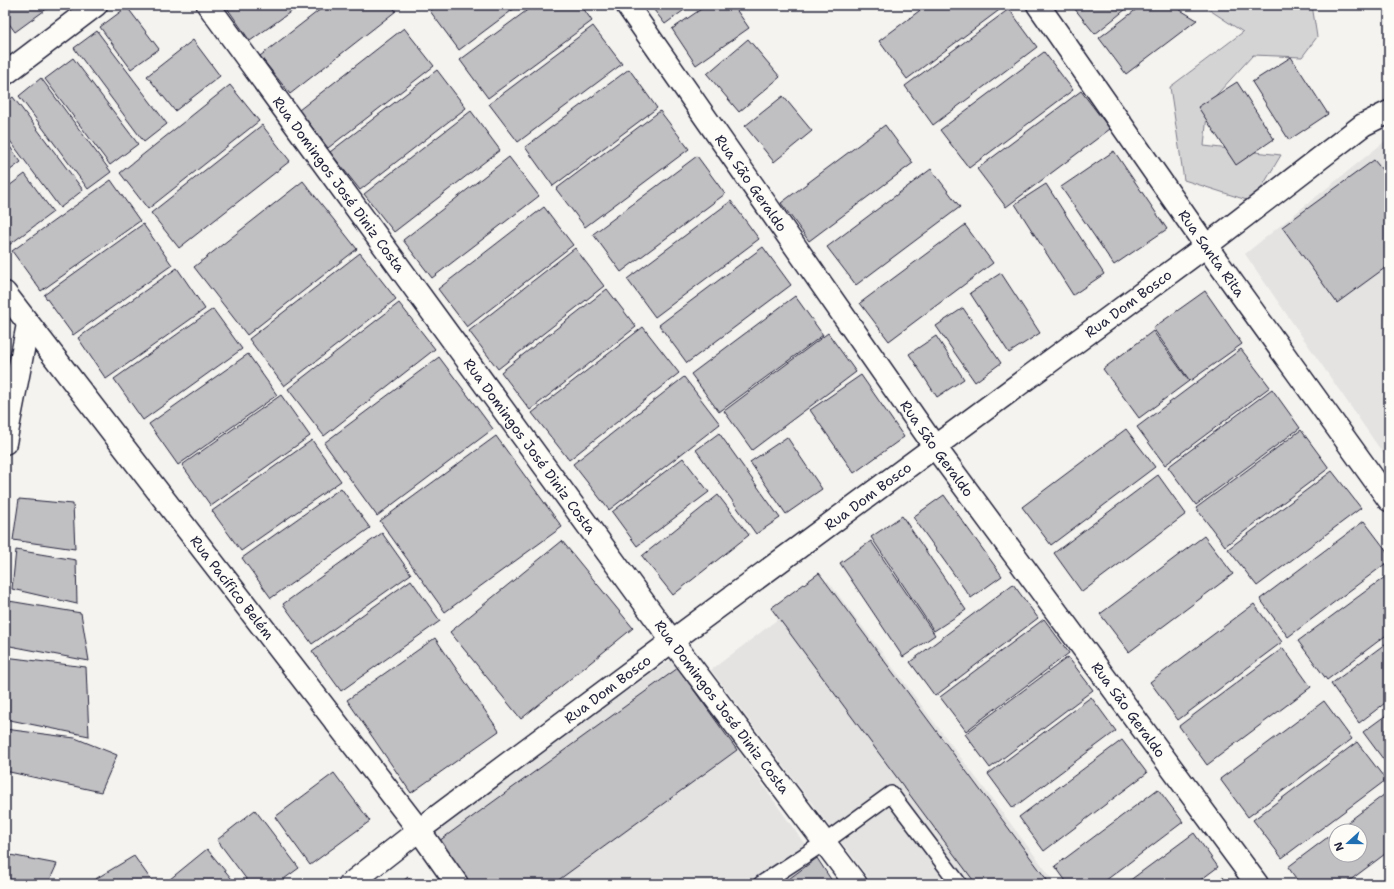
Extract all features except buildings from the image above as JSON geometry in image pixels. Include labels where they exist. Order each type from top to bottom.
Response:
[{"type":"street","points":[[5,74],[96,5]]},
{"type":"street","name":"Rua Domingos José Diniz Costa","points":[[208,5],[672,641],[856,884]]},
{"type":"street","name":"Rua São Geraldo","points":[[627,5],[935,447],[1257,884]]},
{"type":"street","name":"Rua Santa Rita","points":[[1038,5],[1206,246],[1389,500]]},
{"type":"street","name":"Rua Dom Bosco","points":[[350,884],[419,830],[672,641],[1206,246],[1363,125],[1389,112]]},
{"type":"street","name":"Rua Pacífico Belém","points":[[5,293],[419,830],[457,884]]},
{"type":"street","points":[[5,443],[28,324]]},
{"type":"lane","points":[[761,884],[824,842],[891,794],[959,884]]},
{"type":"shaded area","points":[[1202,5],[1312,5],[1317,37],[1302,57],[1253,55],[1208,104],[1204,146],[1281,155],[1253,202],[1184,180],[1170,87],[1243,32]]},
{"type":"shaded area","points":[[1389,138],[1389,462],[1245,254]]},
{"type":"shaded area","points":[[828,581],[1056,884],[873,884],[711,670]]},
{"type":"shaded area","points":[[673,658],[833,884],[472,884],[433,829]]}]
